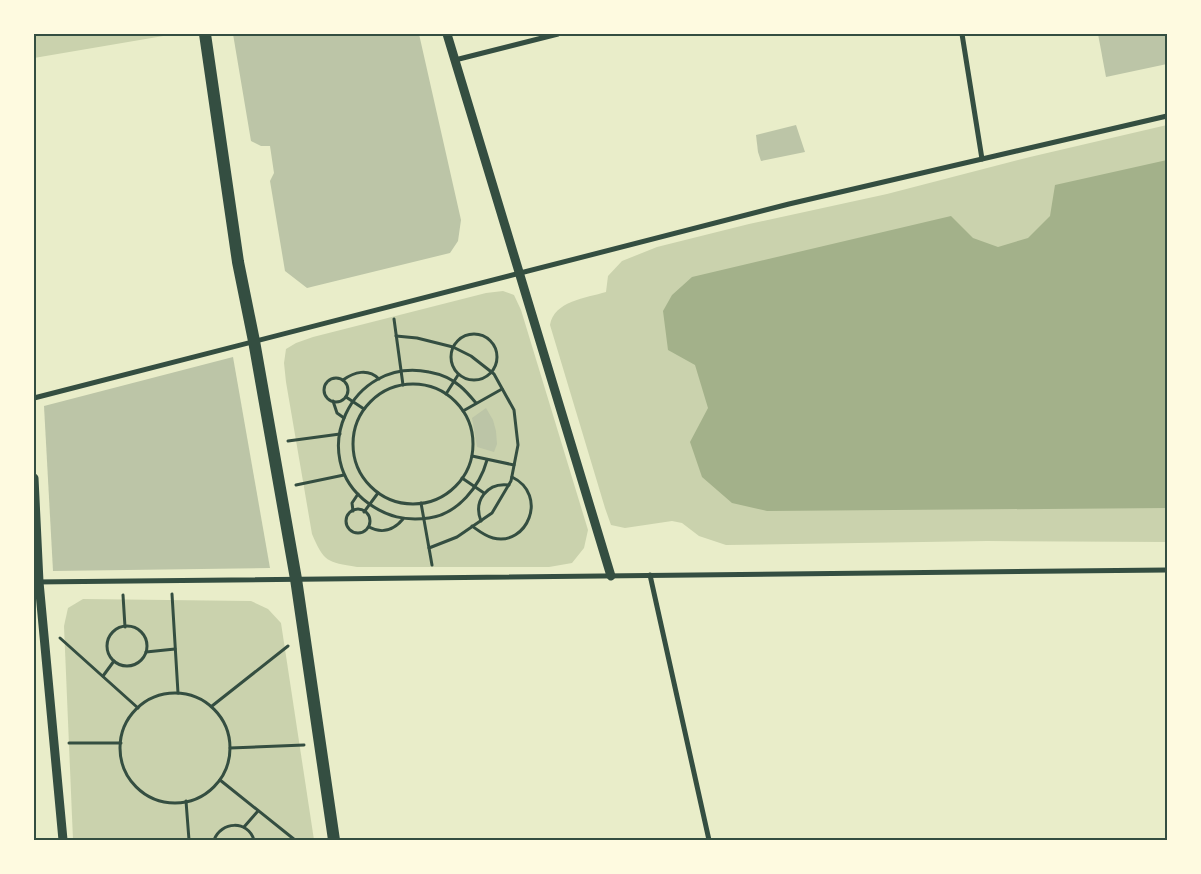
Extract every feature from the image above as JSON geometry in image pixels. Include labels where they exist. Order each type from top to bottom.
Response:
[{"type":"main road","points":[[204,34],[238,262],[254,341],[296,579],[334,840]]},
{"type":"street","points":[[447,34],[611,576]]},
{"type":"street","points":[[454,60],[558,34]]},
{"type":"street","points":[[962,34],[982,159]]},
{"type":"street","points":[[34,398],[789,204],[1167,116]]},
{"type":"street","points":[[34,478],[37,582],[43,623],[63,840]]},
{"type":"street","points":[[37,582],[1167,570]]},
{"type":"street","points":[[650,575],[709,840]]},
{"type":"path","points":[[392,312],[403,385]]},
{"type":"path","points":[[471,334],[486,337],[492,342],[496,349],[496,365],[487,377],[473,381],[458,375],[451,362],[450,354],[452,347],[457,341],[463,336],[471,334]]},
{"type":"path","points":[[396,336],[418,338],[452,347],[471,356],[494,374],[514,410],[518,445],[512,476],[509,485],[492,513],[457,537],[429,548]]},
{"type":"path","points":[[476,403],[460,386],[439,374],[416,370],[392,373],[371,383],[352,401],[341,424],[338,450],[344,475],[358,494],[380,512],[403,519],[431,518],[455,508],[473,491],[484,471],[487,460]]},
{"type":"path","points":[[343,380],[360,372],[373,374],[379,379]]},
{"type":"path","points":[[446,394],[458,375]]},
{"type":"path","points":[[336,378],[343,380],[346,382],[348,390],[346,397],[340,402],[333,401],[326,396],[326,384],[336,378]]},
{"type":"path","points":[[418,384],[438,389],[446,394],[463,411],[473,433],[472,456],[467,472],[455,487],[438,498],[421,504],[401,503],[384,497],[370,486],[359,472],[353,455],[352,437],[357,420],[364,409],[380,393],[403,385],[418,384]]},
{"type":"path","points":[[463,411],[502,389]]},
{"type":"path","points":[[346,397],[364,409]]},
{"type":"path","points":[[333,401],[337,412],[344,418]]},
{"type":"path","points":[[272,443],[340,434]]},
{"type":"path","points":[[472,456],[514,465]]},
{"type":"path","points":[[280,488],[344,475]]},
{"type":"path","points":[[472,526],[483,534],[504,539],[516,534],[526,526],[532,506],[530,497],[518,480],[512,476]]},
{"type":"path","points":[[462,478],[484,493]]},
{"type":"path","points":[[481,521],[477,512],[479,502],[484,493],[502,484],[509,485]]},
{"type":"path","points":[[364,512],[378,493]]},
{"type":"path","points":[[353,511],[352,503],[358,494]]},
{"type":"path","points":[[421,504],[434,578]]},
{"type":"path","points":[[359,510],[364,512],[370,519],[369,527],[360,533],[352,532],[350,529],[347,519],[353,511],[359,510]]},
{"type":"path","points":[[369,527],[378,531],[390,530],[403,519]]},
{"type":"path","points":[[171,580],[178,693]]},
{"type":"path","points":[[122,581],[125,627]]},
{"type":"path","points":[[43,623],[138,708]]},
{"type":"path","points":[[125,627],[138,629],[146,639],[146,652],[139,662],[133,665],[120,664],[114,661],[108,650],[110,638],[113,632],[125,627]]},
{"type":"path","points":[[212,706],[304,634]]},
{"type":"path","points":[[146,652],[175,649]]},
{"type":"path","points":[[103,676],[114,661]]},
{"type":"path","points":[[178,693],[196,697],[212,706],[224,721],[230,738],[230,756],[220,780],[213,788],[198,798],[186,802],[162,802],[145,795],[132,782],[123,767],[120,749],[122,732],[130,715],[143,703],[160,695],[178,693]]},
{"type":"path","points":[[54,743],[121,743]]},
{"type":"path","points":[[230,748],[320,745]]},
{"type":"path","points":[[220,780],[295,840]]},
{"type":"path","points":[[186,802],[189,840]]},
{"type":"path","points":[[244,827],[258,811]]},
{"type":"path","points":[[214,840],[219,831],[224,827],[237,825],[249,831],[254,840]]},
{"type":"shaded area","points":[[34,34],[175,34],[34,58]]},
{"type":"shaded area","points":[[1167,125],[1167,542],[987,541],[726,545],[699,536],[682,523],[672,521],[625,528],[611,525],[550,325],[553,317],[564,306],[606,292],[608,276],[622,261],[657,247],[749,224],[887,194],[1030,157]]},
{"type":"shaded area","points":[[1167,160],[1167,508],[767,511],[732,503],[702,477],[690,442],[708,408],[695,365],[668,350],[663,311],[672,295],[692,277],[951,216],[973,238],[998,247],[1028,238],[1050,216],[1055,185]]},
{"type":"shaded area","points":[[503,291],[514,295],[521,310],[588,530],[584,548],[572,563],[549,567],[357,567],[339,564],[328,559],[320,550],[312,534],[286,382],[284,363],[286,349],[313,337],[486,293]]},
{"type":"shaded area","points":[[83,599],[251,601],[268,609],[281,623],[314,840],[73,840],[64,626],[68,608]]},
{"type":"building","points":[[233,34],[419,34],[461,220],[458,241],[450,253],[307,288],[285,271],[270,181],[274,173],[270,146],[261,146],[251,141]]},
{"type":"building","points":[[1098,34],[1167,34],[1167,64],[1106,77]]},
{"type":"building","points":[[796,125],[805,152],[761,161],[756,135]]},
{"type":"building","points":[[233,357],[270,568],[53,571],[44,406]]},
{"type":"building","points":[[486,408],[493,420],[496,431],[497,444],[494,452],[477,447],[472,418]]}]
